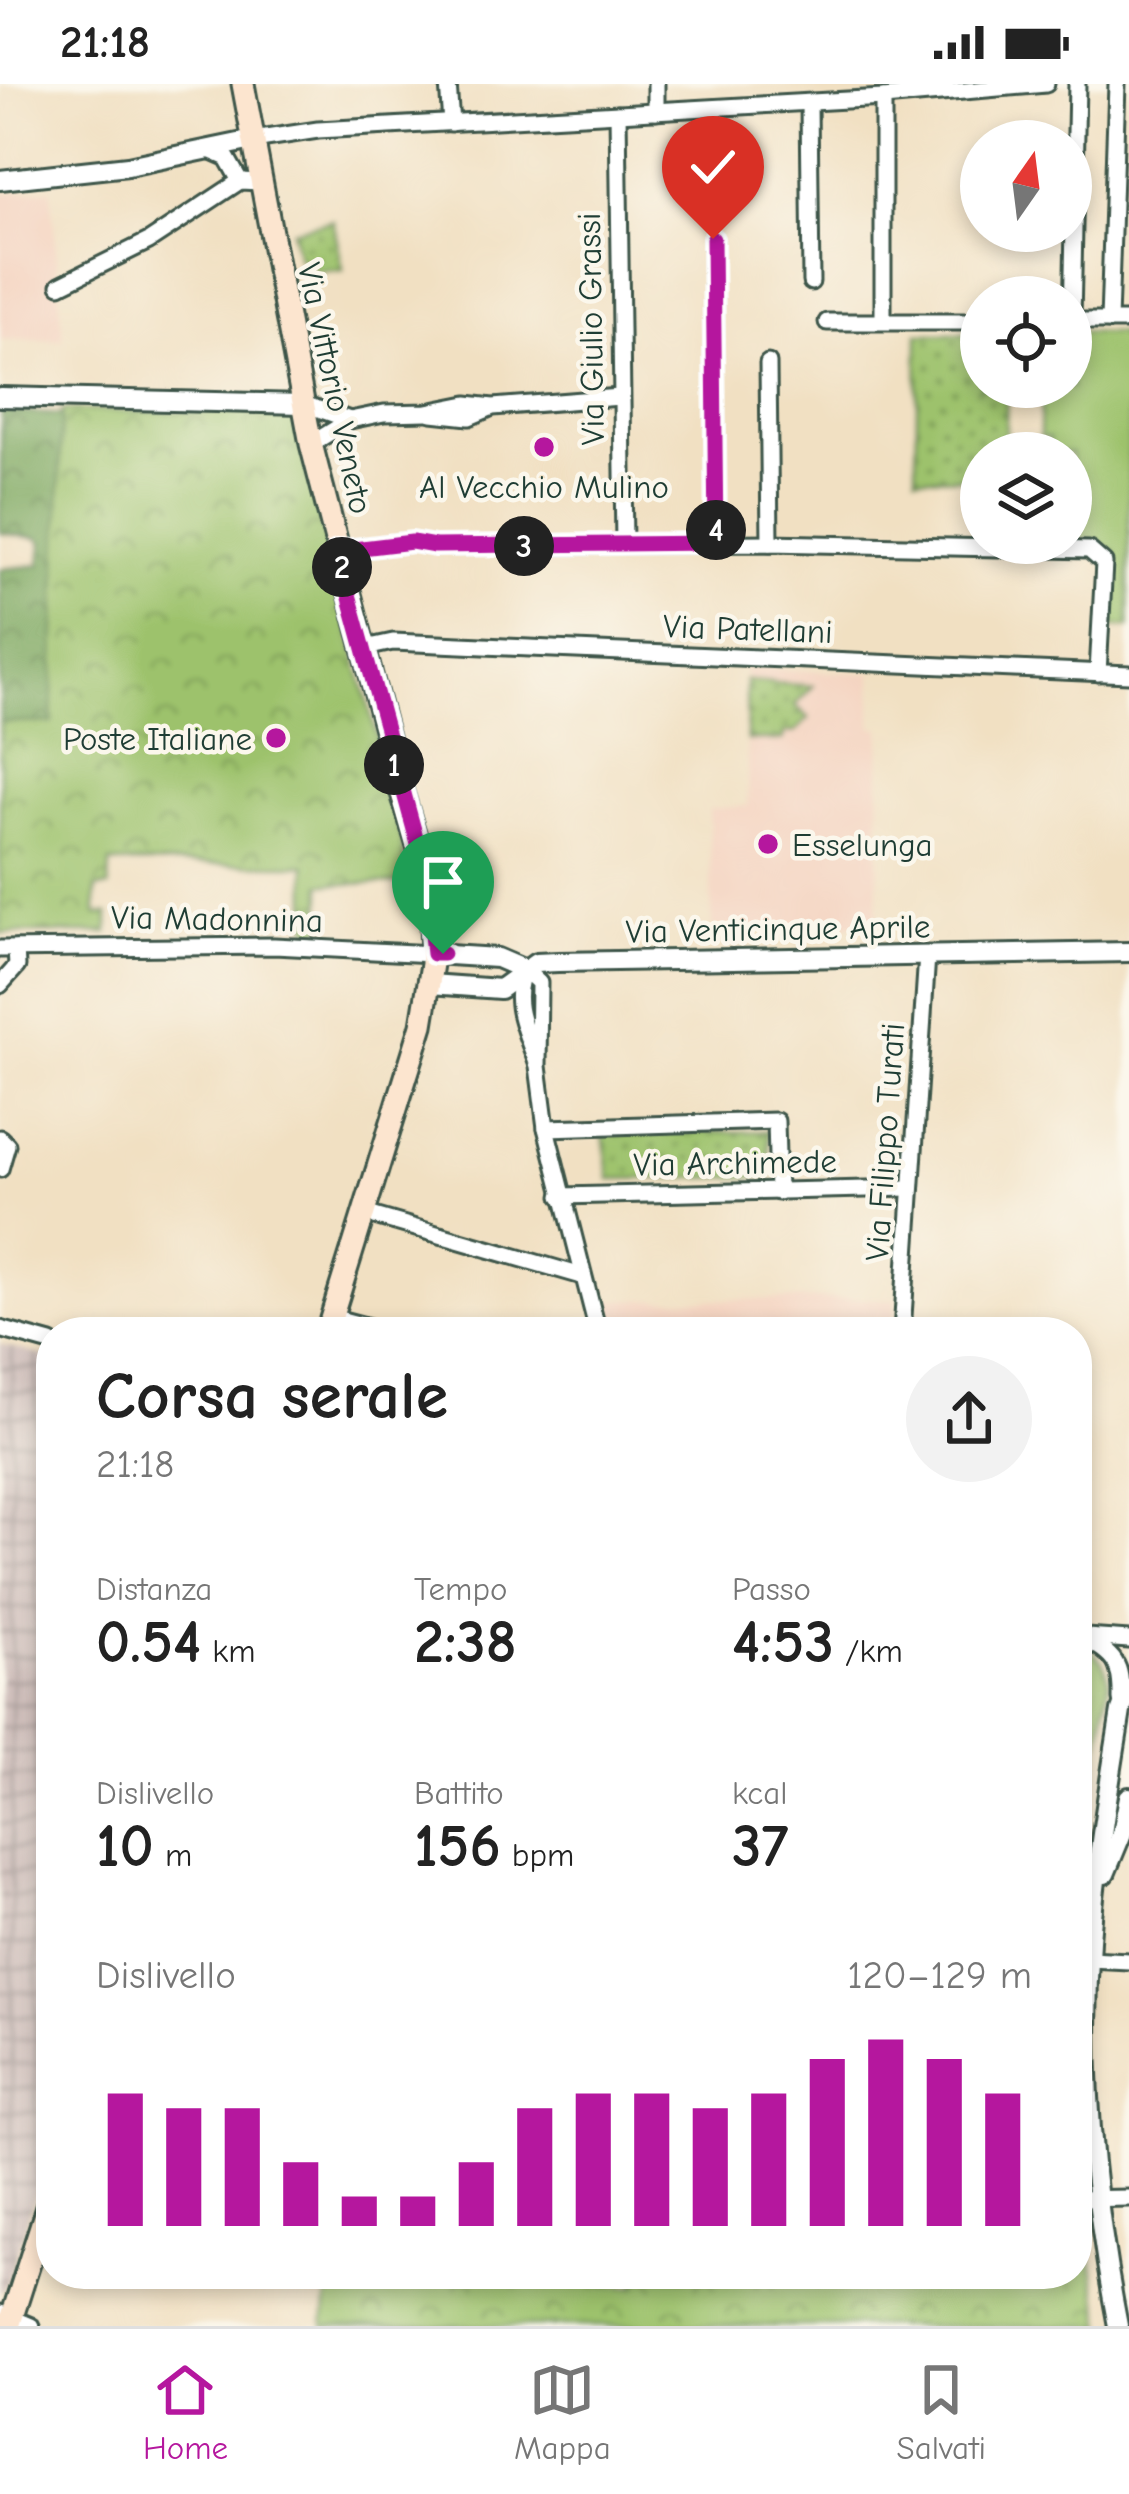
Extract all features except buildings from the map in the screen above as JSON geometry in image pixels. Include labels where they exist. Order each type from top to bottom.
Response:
[{"type":"main road","name":"Via Vittorio Veneto","points":[[242,84],[253,140],[251,182],[337,551],[424,866],[433,954],[422,1025],[331,1317]]},
{"type":"main road","points":[[13,2320],[36,2244]]},
{"type":"street","points":[[448,84],[451,123]]},
{"type":"street","points":[[656,84],[656,111]]},
{"type":"street","points":[[0,180],[128,166],[318,130],[809,103],[883,98],[927,89],[1040,84]]},
{"type":"street","points":[[1073,276],[1077,84]]},
{"type":"street","points":[[1109,321],[1117,84]]},
{"type":"street","points":[[883,98],[884,321]]},
{"type":"street","points":[[809,103],[811,282]]},
{"type":"street","name":"Via Giulio Grassi","points":[[618,113],[624,544]]},
{"type":"street","points":[[60,285],[251,182],[226,158],[211,151]]},
{"type":"street","points":[[713,239],[716,543]]},
{"type":"street","points":[[1092,321],[1129,321]]},
{"type":"street","points":[[827,322],[960,322]]},
{"type":"street","points":[[768,363],[770,543]]},
{"type":"street","points":[[0,397],[304,404],[350,419]]},
{"type":"street","points":[[311,444],[350,419],[384,413],[469,417],[493,406],[620,397]]},
{"type":"street","points":[[337,551],[412,542],[435,546],[770,543],[1089,550],[1104,563],[1097,673]]},
{"type":"street","name":"Via Patellani","points":[[364,648],[394,642],[1129,674]]},
{"type":"street","name":"Via Madonnina","points":[[8,949],[255,946],[433,954]]},
{"type":"street","points":[[0,985],[17,966],[8,949]]},
{"type":"street","name":"Via Venticinque Aprile","points":[[433,954],[497,958],[525,970],[536,963],[1129,952]]},
{"type":"street","name":"Via Filippo Turati","points":[[903,1317],[927,955]]},
{"type":"street","points":[[430,984],[500,989],[525,970]]},
{"type":"street","points":[[525,970],[517,998],[538,1066],[561,1196],[594,1317]]},
{"type":"street","points":[[547,1128],[776,1121],[778,1192]]},
{"type":"street","points":[[0,1169],[4,1141]]},
{"type":"street","name":"Via Archimede","points":[[561,1196],[910,1188]]},
{"type":"street","points":[[364,1213],[582,1276]]},
{"type":"street","points":[[0,1328],[36,1339]]},
{"type":"street","points":[[1092,1638],[1129,1640]]},
{"type":"street","points":[[1092,1643],[1110,1653],[1122,1673],[1125,1714]]},
{"type":"street","points":[[1094,1901],[1114,1757],[1129,1689]]},
{"type":"street","points":[[1092,1908],[1122,1832],[1129,1796]]},
{"type":"street","points":[[1092,1959],[1129,1961]]},
{"type":"street","points":[[1092,2199],[1129,2198]]},
{"type":"street","points":[[1092,2223],[1118,2326]]},
{"type":"shaded area","points":[[51,189],[63,340],[0,340],[0,194]]},
{"type":"shaded area","points":[[745,668],[872,674],[872,727],[881,728],[877,925],[712,927],[709,809],[748,806]]},
{"type":"shaded area","points":[[896,1299],[894,1317],[613,1317],[608,1300]]},
{"type":"shaded area","points":[[0,1344],[36,1354],[36,2192],[5,2290],[0,2292]]},
{"type":"green space","points":[[333,220],[343,270],[314,271],[312,258],[298,259],[292,230]]},
{"type":"green space","points":[[1092,332],[1121,333],[1121,338],[1129,338],[1129,627],[1113,627],[1117,562],[1113,550],[1092,540],[1092,432],[1040,432],[1041,408],[1092,408]]},
{"type":"green space","points":[[918,334],[960,334],[960,408],[1006,408],[1006,432],[960,432],[960,478],[916,477]]},
{"type":"green space","points":[[62,410],[293,413],[394,804],[409,883],[322,884],[321,935],[308,934],[306,865],[110,863],[109,887],[96,888],[96,914],[108,914],[108,933],[0,933],[0,722],[52,723]]},
{"type":"green space","points":[[2,411],[64,415],[55,735],[0,741],[0,569],[40,565],[42,543],[38,538],[0,533]]},
{"type":"green space","points":[[746,681],[813,686],[795,705],[809,718],[795,732],[784,733],[783,740],[747,740]]},
{"type":"green space","points":[[768,1131],[770,1177],[610,1179],[603,1134]]},
{"type":"green space","points":[[1092,1652],[1109,1681],[1092,1797]]},
{"type":"green space","points":[[1092,2263],[1104,2326],[324,2326],[328,2289],[1092,2289]]},
{"type":"place","name":"Al Vecchio Mulino","points":[[544,447]]},
{"type":"place","name":"Poste Italiane","points":[[276,738]]},
{"type":"place","name":"Esselunga","points":[[768,844]]},
{"type":"route","points":[[443,954],[433,954],[424,866],[337,551],[412,542],[435,546],[716,543],[713,239]]}]
